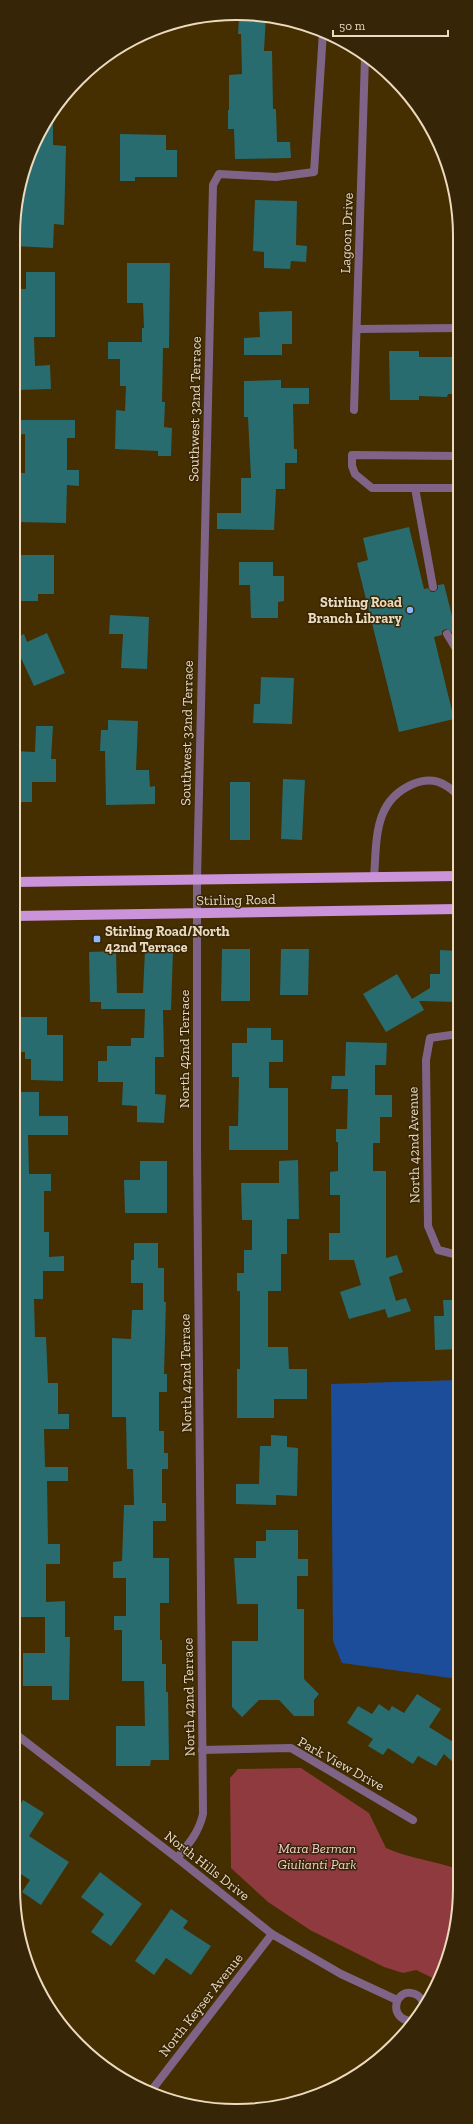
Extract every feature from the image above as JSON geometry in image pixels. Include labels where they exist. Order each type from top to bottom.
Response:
[{"type":"main road","name":"Stirling Road","points":[[20,882],[453,876]]},
{"type":"main road","name":"Stirling Road","points":[[20,916],[453,909]]},
{"type":"street","name":"Southwest 32nd Terrace","points":[[197,880],[213,185],[220,174],[276,177],[314,172],[323,38]]},
{"type":"street","name":"Lagoon Drive","points":[[354,410],[358,329],[365,62]]},
{"type":"street","points":[[358,329],[453,328]]},
{"type":"street","points":[[453,456],[352,455],[352,466],[355,474],[372,488],[453,488]]},
{"type":"street","points":[[415,488],[433,587]]},
{"type":"street","points":[[447,634],[453,644]]},
{"type":"street","points":[[374,877],[377,832],[383,813],[389,801],[403,788],[420,781],[431,780],[442,782],[453,791]]},
{"type":"street","name":"North 42nd Terrace","points":[[177,1858],[190,1843],[200,1827],[203,1814],[197,1148],[197,880]]},
{"type":"street","name":"North 42nd Avenue","points":[[453,1035],[430,1038],[426,1060],[428,1226],[438,1250],[453,1254]]},
{"type":"street","name":"North Hills Drive","points":[[20,1737],[177,1858],[272,1934],[341,1974],[397,2000]]},
{"type":"street","name":"Park View Drive","points":[[202,1750],[291,1748],[413,1820]]},
{"type":"street","name":"North Keyser Avenue","points":[[153,2087],[272,1934]]},
{"type":"street","points":[[407,2020],[401,2018],[398,2014],[396,2010],[397,2000],[404,1994],[414,1993],[422,2000]]},
{"type":"green space","name":"Mara Berman Giulianti Park","points":[[301,1768],[369,1813],[386,1848],[453,1868],[453,1902],[449,1930],[442,1957],[433,1978],[416,1970],[403,1973],[384,1967],[310,1930],[268,1902],[231,1868],[230,1778],[238,1769]]},
{"type":"water","points":[[453,1380],[453,1678],[342,1663],[333,1641],[331,1384]]},
{"type":"building","points":[[239,20],[266,22],[264,51],[272,51],[273,109],[276,109],[277,142],[290,142],[291,158],[235,159],[234,129],[228,129],[228,110],[229,75],[242,74],[241,34],[238,34]]},
{"type":"building","points":[[53,121],[53,145],[66,146],[64,225],[54,224],[53,248],[20,246],[20,222],[24,194],[31,167],[42,141]]},
{"type":"building","points":[[120,134],[166,135],[166,150],[177,150],[177,177],[135,177],[135,181],[120,181]]},
{"type":"building","points":[[255,200],[297,201],[296,245],[307,246],[306,262],[291,261],[290,269],[264,268],[264,252],[253,251]]},
{"type":"building","points":[[127,263],[170,263],[169,348],[163,348],[162,402],[165,402],[164,427],[172,428],[171,456],[158,456],[158,451],[115,449],[116,410],[125,411],[126,386],[120,386],[120,359],[108,359],[108,342],[142,342],[142,328],[144,328],[143,303],[127,303]]},
{"type":"building","points":[[26,272],[55,272],[55,337],[34,337],[35,366],[50,365],[51,389],[20,390],[20,289],[26,289]]},
{"type":"building","points":[[292,311],[292,344],[282,344],[282,355],[244,355],[244,338],[260,337],[259,312]]},
{"type":"building","points":[[389,351],[419,351],[419,357],[453,357],[453,394],[448,394],[447,397],[419,396],[419,400],[390,400]]},
{"type":"building","points":[[281,380],[281,388],[309,388],[309,404],[293,404],[294,449],[297,449],[297,463],[285,463],[285,489],[276,489],[274,530],[217,529],[217,513],[241,513],[241,478],[251,478],[248,417],[244,417],[244,381]]},
{"type":"building","points":[[20,420],[75,420],[75,438],[67,438],[67,470],[79,470],[79,486],[67,485],[66,523],[20,522],[20,473],[25,473],[25,434],[20,434]]},
{"type":"building","name":"Stirling Road Branch Library","points":[[409,527],[424,589],[428,588],[431,592],[434,592],[438,589],[438,585],[444,584],[453,620],[453,633],[446,629],[442,631],[442,635],[434,637],[453,719],[399,732],[357,563],[368,560],[363,538]]},
{"type":"building","points":[[20,555],[54,555],[54,594],[38,594],[38,601],[20,601]]},
{"type":"building","points":[[239,562],[273,562],[273,576],[284,576],[284,601],[278,602],[278,618],[251,618],[250,585],[239,585]]},
{"type":"building","points":[[110,615],[149,617],[147,669],[121,668],[123,634],[109,634]]},
{"type":"building","points":[[47,633],[65,673],[34,686],[20,658],[20,636],[24,634],[27,642]]},
{"type":"building","points":[[261,677],[294,678],[292,724],[253,723],[254,704],[260,704]]},
{"type":"building","points":[[108,720],[138,721],[136,770],[149,770],[150,787],[155,786],[155,804],[106,805],[105,751],[100,751],[101,730],[108,730]]},
{"type":"building","points":[[36,726],[53,726],[51,759],[56,759],[56,782],[32,782],[32,802],[20,802],[20,751],[35,752]]},
{"type":"building","points":[[283,779],[305,780],[302,840],[281,839]]},
{"type":"building","points":[[230,782],[250,782],[250,840],[230,840]]},
{"type":"building","points":[[222,949],[250,949],[250,1001],[221,1001]]},
{"type":"building","points":[[281,949],[309,949],[308,995],[280,995]]},
{"type":"building","points":[[145,950],[173,951],[171,1010],[163,1010],[164,1057],[155,1057],[155,1094],[166,1095],[164,1123],[137,1122],[137,1106],[122,1105],[123,1082],[98,1082],[98,1061],[107,1061],[107,1046],[131,1046],[131,1038],[144,1038],[145,1009],[101,1009],[101,1002],[90,1002],[89,952],[116,951],[117,993],[143,993]]},
{"type":"building","points":[[440,950],[453,951],[453,1002],[419,1001],[424,1010],[386,1032],[363,994],[397,974],[412,999],[430,988],[430,974],[440,974]]},
{"type":"building","points":[[20,1017],[47,1017],[47,1035],[63,1035],[63,1081],[31,1080],[31,1059],[25,1059],[25,1052],[20,1052]]},
{"type":"building","points":[[247,1028],[271,1028],[271,1040],[283,1040],[283,1062],[269,1062],[269,1088],[288,1088],[288,1150],[229,1150],[229,1126],[238,1126],[239,1077],[232,1077],[232,1043],[247,1043]]},
{"type":"building","points":[[346,1042],[387,1043],[386,1065],[375,1065],[375,1095],[392,1095],[392,1117],[380,1117],[380,1143],[373,1143],[373,1171],[386,1171],[386,1258],[397,1255],[403,1272],[389,1277],[396,1301],[406,1298],[411,1311],[388,1318],[385,1309],[349,1319],[340,1292],[361,1285],[354,1260],[329,1260],[329,1233],[340,1233],[340,1195],[330,1195],[330,1172],[338,1171],[338,1142],[336,1142],[336,1129],[347,1129],[348,1089],[331,1089],[332,1076],[345,1076]]},
{"type":"building","points":[[20,1092],[39,1092],[39,1116],[68,1116],[68,1135],[28,1135],[29,1174],[51,1174],[51,1191],[44,1191],[44,1232],[49,1232],[49,1257],[64,1256],[64,1271],[43,1271],[43,1299],[34,1299],[35,1337],[46,1337],[48,1383],[58,1383],[58,1414],[69,1414],[69,1429],[44,1429],[45,1467],[68,1467],[68,1481],[47,1481],[48,1544],[60,1544],[60,1564],[46,1564],[46,1602],[65,1601],[65,1637],[70,1637],[69,1700],[52,1700],[52,1686],[23,1686],[23,1653],[45,1653],[45,1617],[21,1617]]},
{"type":"building","points":[[298,1160],[299,1219],[287,1219],[287,1254],[281,1254],[281,1291],[268,1291],[268,1347],[288,1347],[289,1369],[307,1369],[307,1399],[274,1399],[274,1418],[237,1418],[237,1369],[240,1369],[240,1291],[237,1291],[237,1273],[244,1273],[244,1250],[252,1250],[252,1220],[242,1220],[241,1183],[279,1183],[279,1161]]},
{"type":"building","points":[[140,1161],[167,1161],[167,1213],[125,1213],[124,1180],[140,1180]]},
{"type":"building","points":[[134,1243],[158,1243],[158,1268],[164,1268],[164,1302],[166,1302],[164,1374],[167,1374],[167,1392],[159,1392],[159,1431],[164,1431],[164,1453],[168,1453],[168,1469],[162,1469],[162,1503],[166,1503],[166,1521],[153,1521],[153,1558],[169,1558],[169,1603],[160,1603],[160,1640],[162,1640],[162,1664],[166,1664],[169,1760],[151,1760],[150,1766],[116,1766],[116,1726],[145,1726],[144,1681],[122,1681],[122,1630],[114,1630],[114,1616],[126,1616],[126,1578],[113,1578],[113,1562],[122,1561],[124,1505],[134,1505],[133,1469],[127,1469],[126,1417],[112,1417],[112,1338],[131,1339],[132,1310],[143,1310],[143,1283],[131,1283],[131,1260],[134,1260]]},
{"type":"building","points":[[443,1300],[453,1300],[453,1349],[435,1350],[434,1316],[444,1316]]},
{"type":"building","points":[[271,1435],[287,1436],[287,1447],[298,1448],[297,1496],[276,1495],[276,1505],[236,1504],[236,1484],[259,1484],[260,1446],[271,1446]]},
{"type":"building","points":[[266,1530],[298,1530],[298,1559],[308,1559],[308,1576],[297,1576],[297,1609],[304,1609],[304,1679],[319,1694],[314,1700],[314,1716],[294,1716],[279,1700],[259,1700],[242,1717],[232,1707],[232,1641],[258,1641],[258,1604],[237,1604],[234,1558],[256,1558],[256,1541],[266,1541]]},
{"type":"building","points":[[417,1694],[441,1709],[429,1727],[453,1742],[453,1762],[444,1754],[436,1766],[418,1756],[413,1764],[388,1748],[383,1755],[368,1746],[373,1739],[347,1723],[358,1706],[372,1714],[379,1704],[389,1711],[392,1706],[404,1713]]},
{"type":"building","points":[[23,1800],[44,1813],[29,1836],[69,1862],[41,1905],[22,1892],[30,1880],[20,1874],[20,1804]]},
{"type":"building","points":[[100,1872],[142,1904],[111,1946],[91,1932],[104,1914],[81,1897]]},
{"type":"building","points":[[171,1909],[188,1921],[183,1928],[211,1946],[191,1975],[166,1958],[154,1975],[135,1961]]},
{"type":"place","name":"Stirling Road Branch Library","points":[[410,610]]},
{"type":"place","name":"Stirling Road/North 42nd Terrace","points":[[97,939]]}]
